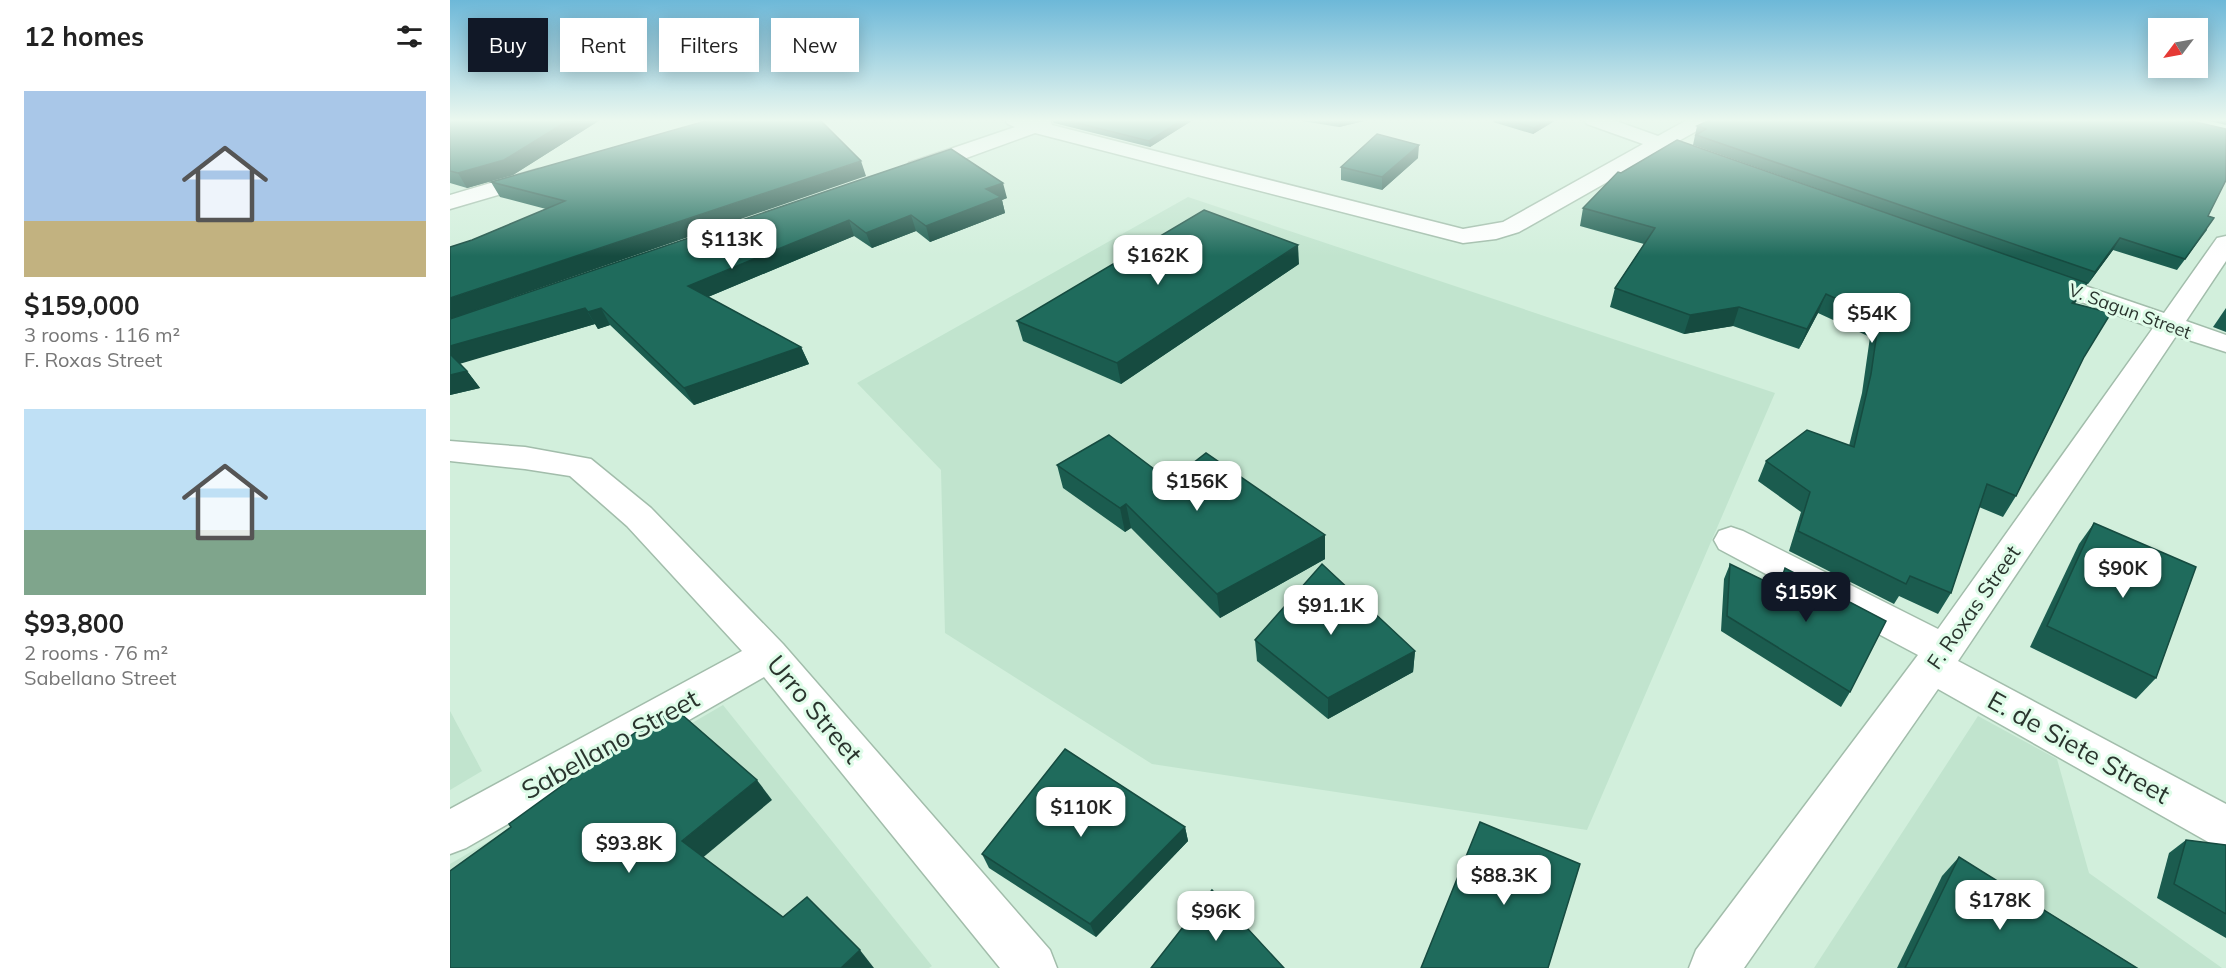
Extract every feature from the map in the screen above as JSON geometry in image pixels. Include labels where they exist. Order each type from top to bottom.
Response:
[{"type":"street","points":[[899,174],[922,165]]},
{"type":"street","points":[[1193,165],[1436,231],[1463,236],[1480,235],[1510,227],[1620,165]]},
{"type":"street","points":[[450,202],[553,172]]},
{"type":"street","name":"F. Roxas Street","points":[[1714,968],[1938,658],[2226,243]]},
{"type":"street","name":"V. Sagun Street","points":[[2014,269],[2226,344]]},
{"type":"street","name":"Urro Street","points":[[450,451],[525,458],[580,467],[639,517],[769,655],[1032,968]]},
{"type":"street","name":"E. de Siete Street","points":[[1731,540],[1938,658],[2226,828]]},
{"type":"street","name":"Sabellano Street","points":[[450,834],[769,655]]},
{"type":"shaded area","points":[[1188,197],[1775,393],[1587,830],[1152,764],[945,633],[941,470],[857,383]]},
{"type":"shaded area","points":[[723,705],[932,966],[929,968],[450,968],[450,864]]},
{"type":"shaded area","points":[[450,711],[482,771],[450,790]]},
{"type":"shaded area","points":[[1978,716],[2057,759],[2089,873],[2222,968],[1814,968]]},
{"type":"building","points":[[450,165],[486,165],[458,173],[450,171]]},
{"type":"building","points":[[550,165],[848,165],[450,298],[450,247],[565,201],[491,182]]},
{"type":"building","points":[[903,165],[976,165],[1003,183],[986,189],[1001,197],[926,226],[911,215],[866,233],[849,220],[688,286],[801,347],[684,388],[601,308],[588,312],[585,308],[450,346],[450,319]]},
{"type":"building","points":[[1343,165],[1396,165],[1382,177],[1341,167]]},
{"type":"building","points":[[1634,165],[1749,165],[2087,283],[2072,303],[2111,313],[2084,357],[2016,496],[1987,484],[1951,593],[1910,576],[1906,584],[1798,531],[1810,492],[1766,461],[1807,430],[1854,447],[1871,374],[1879,318],[1826,294],[1807,329],[1739,307],[1690,315],[1615,288],[1655,228],[1583,208],[1618,172],[1621,173]]},
{"type":"building","points":[[1784,165],[2226,165],[2226,180],[2208,216],[2214,218],[2185,259],[2120,238],[2095,272]]},
{"type":"building","points":[[1204,210],[1298,245],[1117,363],[1017,321]]},
{"type":"building","points":[[450,354],[467,371],[450,375]]},
{"type":"building","points":[[1109,435],[1170,481],[1206,453],[1325,535],[1217,594],[1126,504],[1120,508],[1057,465]]},
{"type":"building","points":[[2094,523],[2196,567],[2156,678],[2047,626]]},
{"type":"building","points":[[1322,564],[1415,651],[1328,698],[1255,640]]},
{"type":"building","points":[[1730,564],[1779,588],[1785,568],[1886,621],[1850,692],[1727,616]]},
{"type":"building","points":[[672,706],[757,780],[682,841],[783,917],[807,897],[860,950],[841,968],[450,968],[450,871],[511,827],[509,824]]},
{"type":"building","points":[[1065,749],[1185,827],[1090,924],[982,854]]},
{"type":"building","points":[[1480,822],[1580,864],[1548,968],[1421,968]]},
{"type":"building","points":[[2186,840],[2226,845],[2226,914],[2174,884]]},
{"type":"building","points":[[1959,857],[2137,968],[1905,968]]},
{"type":"building","points":[[1212,890],[1284,968],[1151,968]]}]
